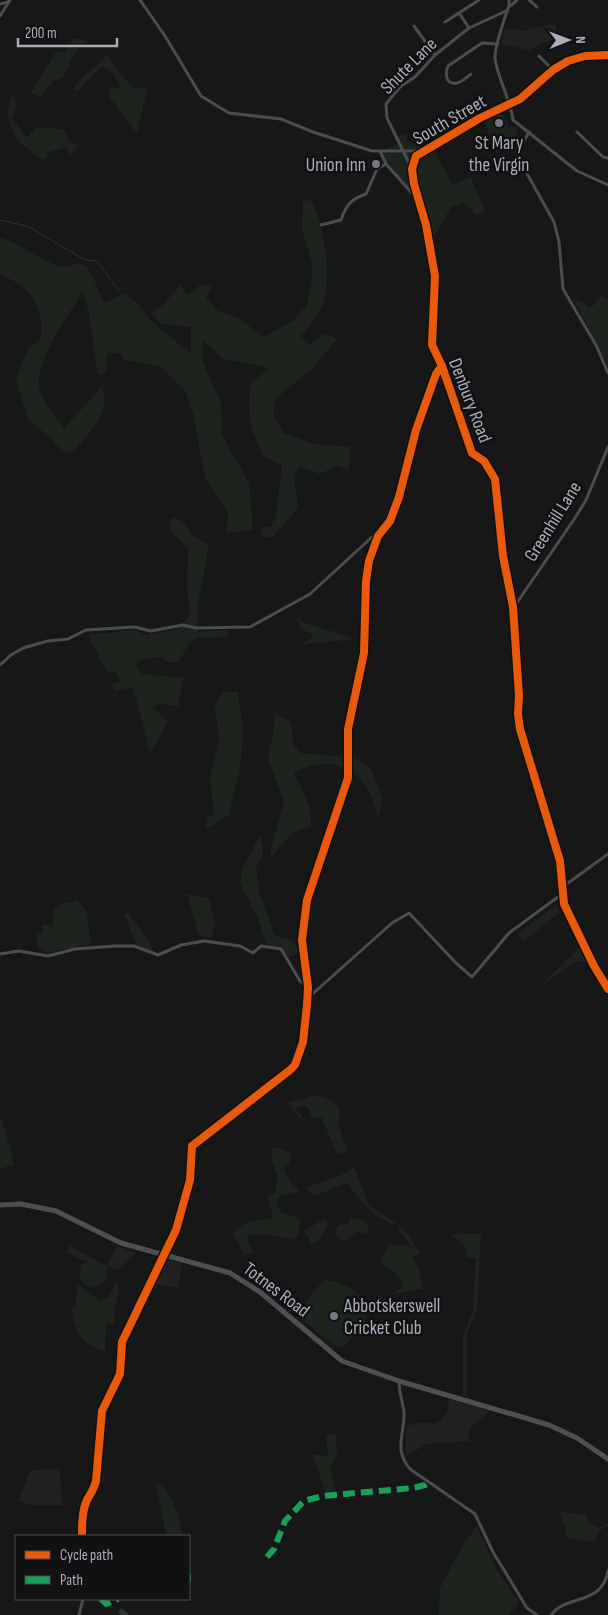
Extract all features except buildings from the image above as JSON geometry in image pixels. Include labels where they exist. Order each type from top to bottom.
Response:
[{"type":"main road","name":"Totnes Road","points":[[0,1205],[21,1204],[56,1211],[121,1243],[165,1256],[208,1265],[239,1277],[298,1323],[337,1358],[399,1381],[549,1425],[577,1438],[608,1459]]},
{"type":"street","points":[[140,0],[165,36],[201,96],[229,113],[281,119],[313,132],[372,151],[425,151]]},
{"type":"street","points":[[445,22],[479,0]]},
{"type":"street","points":[[509,0],[509,8],[495,55],[496,65],[513,120],[576,171],[608,185]]},
{"type":"street","name":"Shute Lane","points":[[412,169],[387,118],[386,104],[400,87],[415,77],[435,55],[469,28],[509,8],[517,0]]},
{"type":"street","points":[[529,0],[536,6]]},
{"type":"street","points":[[0,4],[9,1]]},
{"type":"street","points":[[0,16],[9,1]]},
{"type":"street","points":[[459,13],[469,28]]},
{"type":"street","points":[[414,26],[435,55]]},
{"type":"street","points":[[471,74],[456,83],[446,78],[445,72],[448,66],[482,43],[498,44]]},
{"type":"street","name":"South Street","points":[[412,169],[416,156],[480,118],[509,105],[553,70],[576,58],[608,55]]},
{"type":"street","points":[[539,56],[553,70]]},
{"type":"street","points":[[462,73],[466,78]]},
{"type":"street","points":[[530,132],[518,152],[520,161],[554,222],[559,242],[563,288],[596,345],[608,373]]},
{"type":"street","points":[[577,132],[603,157],[608,158]]},
{"type":"street","points":[[380,151],[386,164],[419,202]]},
{"type":"street","points":[[321,224],[340,220],[353,198],[366,194],[377,169],[386,164]]},
{"type":"street","name":"Denbury Road","points":[[412,169],[426,225],[435,276],[435,311],[432,342],[472,453],[484,461],[495,478],[503,556],[513,607],[520,729],[543,799],[549,830],[560,861],[564,886]]},
{"type":"street","points":[[82,1535],[82,1518],[87,1500],[94,1491],[96,1482],[102,1410],[120,1374],[122,1342],[165,1256],[187,1196],[192,1146],[264,1092],[276,1079],[295,1065],[304,1042],[308,988],[302,940],[304,913],[348,778],[348,729],[365,641],[366,580],[378,536],[390,521],[397,504],[416,430],[436,374],[442,366]]},
{"type":"street","name":"Greenhill Lane","points":[[513,607],[586,500],[608,447]]},
{"type":"street","points":[[0,665],[11,654],[23,648],[68,639],[86,630],[134,627],[151,631],[183,625],[196,628],[250,627],[310,594],[372,538],[378,536]]},
{"type":"street","points":[[608,854],[564,886],[562,894],[564,904],[590,959],[608,989]]},
{"type":"street","points":[[308,998],[392,923],[409,913],[472,977],[509,933],[562,894]]},
{"type":"street","points":[[0,954],[19,951],[48,956],[74,949],[134,946],[158,955],[181,945],[204,941],[240,946],[253,953],[261,946],[266,946],[282,949],[300,981],[308,988]]},
{"type":"street","points":[[399,1381],[400,1398],[404,1412],[401,1434],[403,1460],[410,1469],[475,1514],[494,1552],[527,1608],[534,1614]]},
{"type":"street","points":[[551,1615],[556,1610],[592,1596],[602,1586],[608,1576],[608,1571]]},
{"type":"street","points":[[79,1615],[83,1600]]},
{"type":"shaded area","points":[[555,23],[557,37],[529,50],[501,44],[505,28],[521,31]]},
{"type":"shaded area","points":[[74,38],[88,41],[77,49],[63,77],[52,82],[41,97],[30,93],[56,52],[65,52]]},
{"type":"shaded area","points":[[107,55],[118,71],[133,87],[147,89],[137,133],[108,95],[109,89],[121,87],[113,73],[102,66],[79,90],[75,91],[74,88],[85,75]]},
{"type":"shaded area","points":[[12,93],[17,104],[12,119],[27,138],[36,127],[63,129],[69,141],[78,146],[70,155],[67,147],[50,152],[44,160],[19,141],[10,125],[8,115]]},
{"type":"shaded area","points":[[503,113],[509,127],[517,127],[517,136],[508,143],[509,147],[496,153],[485,123],[493,116]]},
{"type":"shaded area","points":[[398,134],[406,135],[407,140],[422,147],[413,156],[410,170],[416,197],[388,164],[383,154],[391,147],[400,143]]},
{"type":"shaded area","points":[[434,149],[452,185],[471,177],[485,212],[476,215],[465,203],[451,207],[436,233],[432,248],[415,165],[416,159]]},
{"type":"shaded area","points":[[311,200],[324,240],[327,270],[326,285],[320,311],[301,336],[310,345],[324,334],[338,338],[312,369],[276,398],[273,416],[284,433],[314,444],[350,447],[349,470],[336,466],[320,474],[300,467],[294,475],[298,508],[272,538],[262,536],[261,528],[271,526],[276,516],[282,465],[263,456],[255,437],[249,412],[251,383],[268,369],[263,366],[224,359],[203,341],[202,360],[221,403],[222,435],[249,483],[253,530],[226,533],[228,512],[205,478],[194,417],[186,392],[161,367],[125,360],[120,353],[107,353],[106,373],[98,375],[88,309],[82,292],[45,357],[40,371],[39,384],[42,396],[49,409],[64,428],[102,387],[104,406],[101,414],[92,430],[73,451],[63,452],[28,419],[16,380],[27,350],[40,340],[40,316],[34,299],[28,292],[11,279],[0,274],[0,238],[62,267],[82,264],[88,268],[104,303],[125,293],[139,305],[151,321],[191,354],[191,327],[162,324],[151,313],[164,304],[180,285],[187,295],[199,286],[213,285],[206,297],[216,310],[238,318],[264,337],[294,320],[307,305],[312,281],[312,263],[302,230],[303,201]]},
{"type":"shaded area","points":[[600,296],[608,299],[608,369],[600,348],[573,299],[581,301],[588,307],[593,306]]},
{"type":"shaded area","points":[[172,517],[184,522],[191,534],[209,545],[198,603],[197,632],[227,630],[228,637],[197,638],[188,645],[180,661],[171,663],[161,657],[140,660],[135,665],[142,674],[183,678],[178,707],[158,703],[153,707],[168,722],[150,753],[133,687],[115,691],[112,685],[120,681],[115,671],[107,673],[88,635],[133,630],[147,635],[179,629],[190,615],[187,587],[188,548],[169,530]]},
{"type":"shaded area","points":[[297,620],[355,639],[300,645],[312,638],[312,633],[302,630]]},
{"type":"shaded area","points":[[224,692],[238,692],[243,730],[240,769],[229,815],[205,830],[208,817],[214,814],[210,777],[219,740],[215,705]]},
{"type":"shaded area","points":[[274,713],[291,722],[293,744],[300,753],[355,758],[371,768],[382,799],[378,822],[375,806],[369,792],[361,780],[351,771],[325,764],[310,766],[294,773],[309,805],[312,826],[292,833],[271,857],[271,848],[284,802],[268,758],[274,728]]},
{"type":"shaded area","points":[[261,834],[263,853],[256,868],[259,891],[275,936],[294,941],[299,952],[289,958],[281,948],[266,944],[258,919],[240,883],[242,869]]},
{"type":"shaded area","points":[[187,894],[209,898],[216,927],[213,928],[213,936],[210,938],[199,935]]},
{"type":"shaded area","points":[[77,901],[87,912],[91,944],[47,953],[37,945],[37,934],[43,933],[42,925],[53,925],[54,909],[62,903]]},
{"type":"shaded area","points":[[556,905],[560,912],[523,941],[518,934]]},
{"type":"shaded area","points":[[128,913],[151,944],[153,953],[136,944],[124,914]]},
{"type":"shaded area","points":[[580,947],[589,961],[576,962],[540,986]]},
{"type":"shaded area","points":[[315,1095],[329,1099],[338,1106],[340,1116],[338,1124],[347,1151],[339,1154],[336,1152],[322,1118],[312,1117],[309,1109],[303,1105],[295,1110],[302,1116],[302,1120],[288,1105],[290,1102]]},
{"type":"shaded area","points":[[0,1119],[2,1119],[14,1164],[0,1169]]},
{"type":"shaded area","points":[[272,1148],[282,1149],[291,1154],[289,1163],[284,1169],[291,1182],[300,1191],[280,1196],[276,1203],[281,1212],[300,1219],[299,1232],[294,1240],[249,1234],[247,1241],[254,1252],[244,1255],[233,1233],[246,1223],[273,1218],[268,1196],[276,1193],[277,1175],[272,1161]]},
{"type":"shaded area","points":[[354,1166],[368,1204],[396,1224],[385,1221],[372,1212],[347,1183],[314,1196],[306,1188],[346,1173]]},
{"type":"shaded area","points":[[351,1218],[364,1220],[368,1225],[368,1230],[364,1234],[357,1231],[344,1242],[334,1232],[340,1225],[347,1225]]},
{"type":"shaded area","points":[[322,1220],[326,1220],[328,1223],[324,1233],[316,1243],[310,1243],[308,1236],[303,1232]]},
{"type":"shaded area","points":[[398,1224],[409,1235],[420,1254],[412,1257],[419,1270],[423,1289],[388,1295],[401,1289],[403,1283],[393,1271],[381,1263],[382,1256],[390,1244],[412,1247],[399,1231]]},
{"type":"shaded area","points":[[452,1234],[481,1234],[477,1309],[467,1333],[467,1397],[463,1395],[463,1334],[473,1312],[476,1258],[467,1257],[465,1247]]},
{"type":"shaded area","points":[[69,1245],[106,1266],[107,1279],[97,1286],[90,1288],[79,1279],[81,1265],[87,1262],[67,1253]]},
{"type":"shaded area","points":[[117,1246],[136,1253],[119,1270],[106,1266]]},
{"type":"shaded area","points":[[165,1260],[182,1263],[178,1288],[153,1284]]},
{"type":"shaded area","name":"Abbotskerswell Cricket Club","points":[[326,1280],[343,1284],[350,1288],[360,1298],[363,1305],[366,1322],[343,1347],[333,1345],[301,1318],[304,1307],[310,1297]]},
{"type":"shaded area","points":[[116,1281],[119,1290],[114,1312],[114,1325],[106,1324],[105,1351],[91,1345],[81,1337],[75,1325],[72,1311],[69,1310],[76,1307],[77,1284],[100,1301],[109,1297]]},
{"type":"shaded area","points":[[448,1399],[490,1411],[470,1428],[468,1437],[470,1441],[427,1444],[406,1456],[406,1426],[423,1422],[434,1424],[440,1421],[449,1410]]},
{"type":"shaded area","points":[[336,1434],[337,1455],[330,1465],[336,1493],[327,1495],[312,1454],[328,1456],[326,1435]]},
{"type":"shaded area","points":[[60,1469],[62,1505],[32,1505],[19,1501],[29,1473],[33,1470]]},
{"type":"shaded area","points":[[156,1482],[171,1498],[178,1514],[183,1535],[167,1535],[165,1531]]},
{"type":"shaded area","points":[[558,1511],[587,1515],[587,1521],[599,1528],[608,1523],[608,1525],[599,1531],[594,1542],[566,1537],[566,1527]]},
{"type":"shaded area","points":[[477,1526],[494,1565],[519,1603],[509,1615],[439,1615],[440,1588],[462,1546]]},
{"type":"waterway","points":[[0,220],[27,226],[85,260],[97,261],[120,292]]},
{"type":"waterway","points":[[122,1612],[125,1615]]},
{"type":"marked path","points":[[267,1557],[274,1549],[285,1521],[304,1501],[322,1496],[413,1488],[429,1482]]},
{"type":"marked path","points":[[102,1600],[106,1604],[116,1600]]},
{"type":"cycle path","points":[[608,55],[585,56],[568,61],[553,70],[520,99],[480,118],[416,156],[412,169],[414,184],[426,225],[435,276],[432,345],[442,366],[472,453],[484,461],[495,479],[503,556],[513,607],[520,729],[560,861],[564,904],[594,966],[608,989]]},
{"type":"cycle path","points":[[82,1535],[84,1509],[96,1481],[102,1411],[120,1374],[122,1342],[176,1230],[190,1180],[192,1146],[290,1070],[295,1065],[303,1042],[308,987],[302,940],[307,900],[348,778],[348,729],[364,653],[366,581],[369,561],[378,536],[390,521],[399,497],[416,430],[436,374],[442,366]]},
{"type":"place","name":"St Mary the Virgin","points":[[499,123]]},
{"type":"place","name":"Union Inn","points":[[376,164]]},
{"type":"place","name":"Abbotskerswell Cricket Club","points":[[334,1316]]}]
